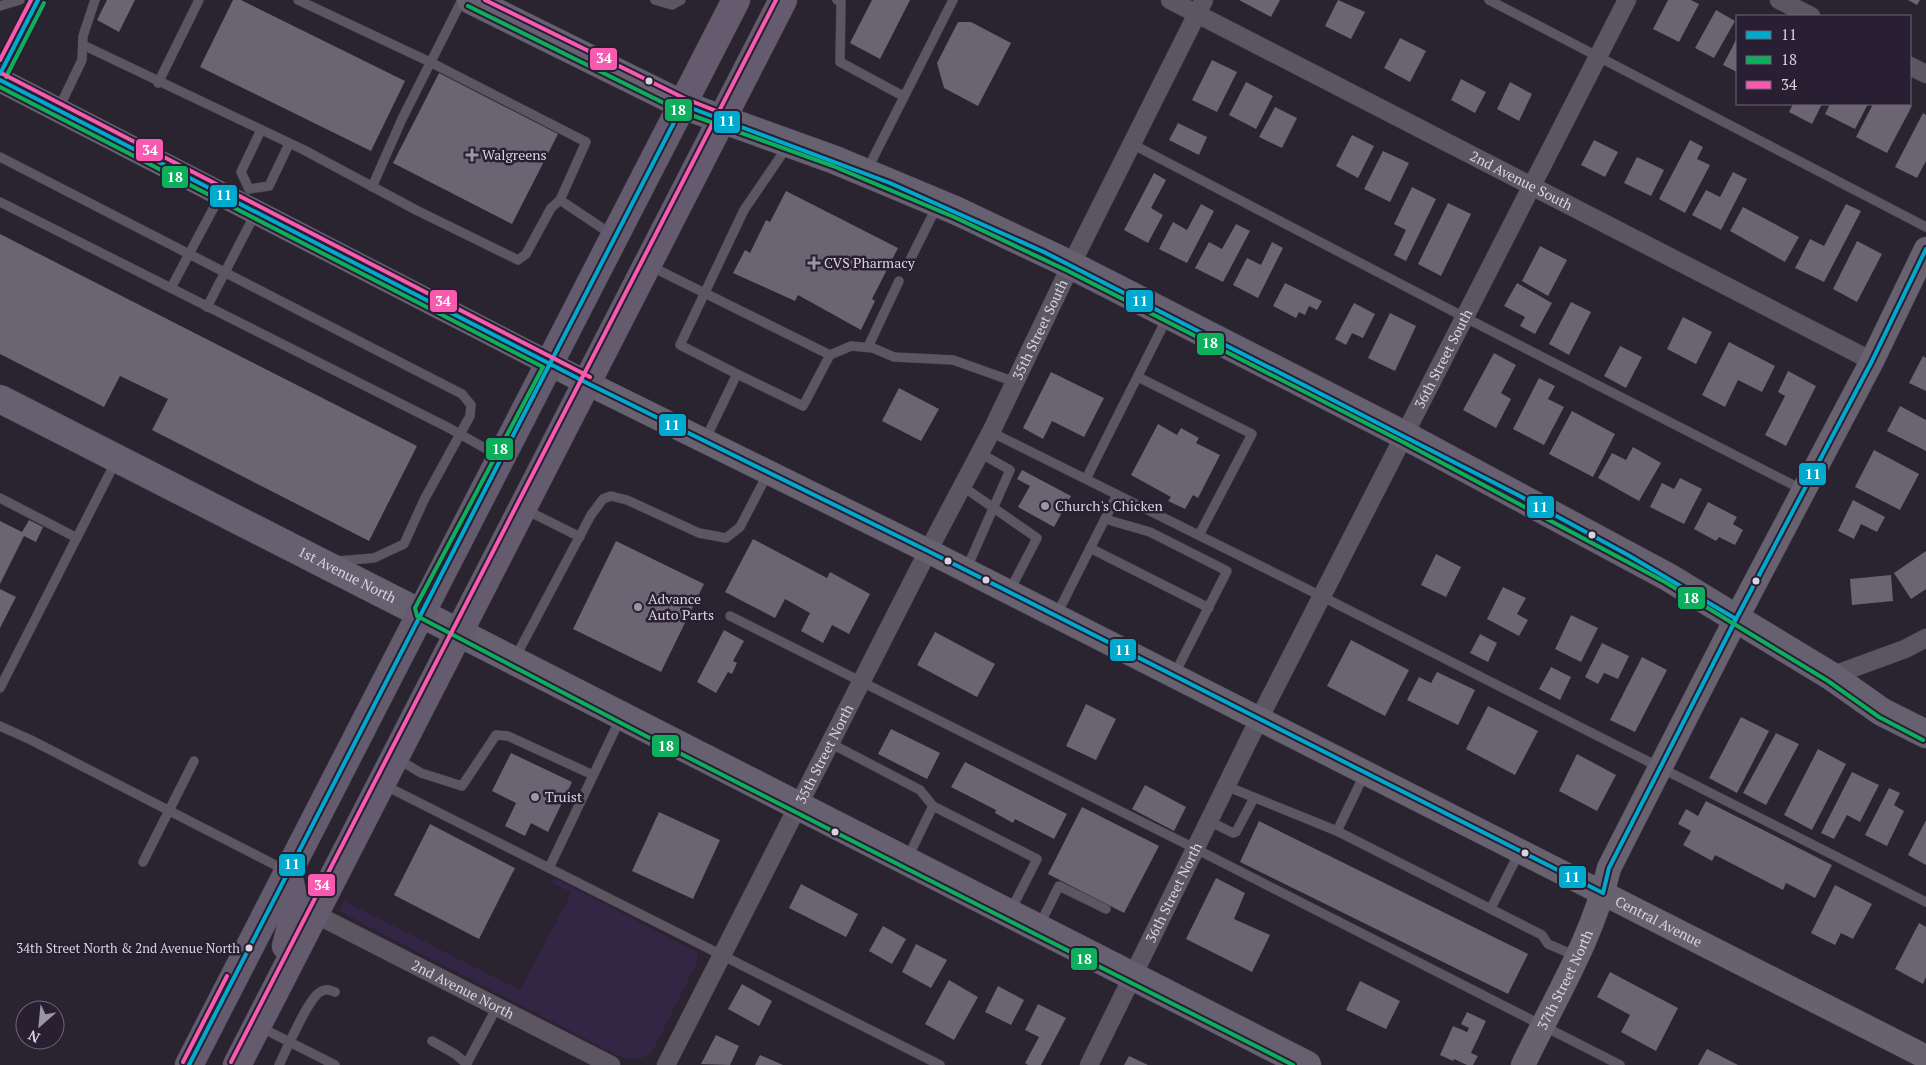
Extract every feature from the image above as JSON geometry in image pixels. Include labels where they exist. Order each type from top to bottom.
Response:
[{"type":"highway","points":[[190,1065],[287,872],[616,237],[736,0]]},
{"type":"highway","points":[[237,1065],[783,0]]},
{"type":"highway","points":[[274,993],[296,910],[295,896],[287,872]]},
{"type":"main road","points":[[470,0],[506,8],[683,105],[865,173],[1071,265],[1404,435],[1668,576],[1831,676],[1882,712],[1926,734]]},
{"type":"main road","name":"Central Avenue","points":[[0,80],[242,200],[587,383],[928,551],[1926,1057]]},
{"type":"main road","name":"37th Street North","points":[[1523,1065],[1578,957],[1604,893],[1609,868],[1736,619],[1872,361],[1926,249]]},
{"type":"main road","name":"1st Avenue North","points":[[0,399],[461,631],[798,806],[1307,1065]]},
{"type":"street","name":"2nd Avenue South","points":[[1170,0],[1201,7],[1532,186],[1872,361]]},
{"type":"street","name":"36th Street South","points":[[1259,718],[1627,0]]},
{"type":"street","points":[[1779,0],[1809,15]]},
{"type":"street","name":"35th Street South","points":[[928,551],[991,432],[1071,265],[1201,7]]},
{"type":"street","points":[[1911,66],[1926,74]]},
{"type":"street","name":"35th Street North","points":[[666,1065],[928,551]]},
{"type":"street","points":[[1831,676],[1905,649],[1926,638]]},
{"type":"street","name":"36th Street North","points":[[1089,1065],[1259,718]]},
{"type":"street","name":"2nd Avenue North","points":[[315,914],[611,1065]]},
{"type":"lane","points":[[0,6],[20,0]]},
{"type":"lane","points":[[0,74],[38,0]]},
{"type":"lane","points":[[58,110],[82,60],[83,36],[94,0]]},
{"type":"lane","points":[[158,83],[199,0]]},
{"type":"lane","points":[[83,45],[158,83],[261,130],[518,260],[526,254],[551,208],[560,200],[586,142],[430,62],[298,0]]},
{"type":"lane","points":[[372,186],[430,62],[462,0]]},
{"type":"lane","points":[[655,0],[672,5],[681,0]]},
{"type":"lane","points":[[865,173],[953,0]]},
{"type":"lane","points":[[1490,0],[1926,227]]},
{"type":"lane","points":[[840,1],[840,62],[903,96]]},
{"type":"lane","points":[[207,307],[225,273],[242,200],[242,172],[261,130]]},
{"type":"lane","points":[[171,288],[188,255],[242,200],[268,186],[289,144]]},
{"type":"lane","points":[[789,144],[744,210],[680,345],[803,406],[830,355],[851,346],[873,348],[894,357],[953,360],[1015,382]]},
{"type":"lane","points":[[1132,144],[1464,317],[1804,490]]},
{"type":"lane","points":[[0,157],[462,394],[471,405],[470,416],[424,500],[404,544],[374,558],[324,562]]},
{"type":"lane","points":[[560,200],[616,237]]},
{"type":"lane","points":[[0,202],[449,428],[502,457]]},
{"type":"lane","points":[[906,266],[938,204]]},
{"type":"lane","points":[[648,265],[830,355]]},
{"type":"lane","points":[[868,347],[899,282]]},
{"type":"lane","points":[[1086,480],[1169,315]]},
{"type":"lane","points":[[705,441],[737,374]]},
{"type":"lane","points":[[1138,376],[1252,434],[1199,535]]},
{"type":"lane","points":[[991,432],[1321,596],[1926,902]]},
{"type":"lane","points":[[966,571],[1010,470],[980,453]]},
{"type":"lane","points":[[0,688],[118,458]]},
{"type":"lane","points":[[514,659],[591,515],[603,500],[611,496],[627,500],[699,533],[726,538],[740,527],[768,472]]},
{"type":"lane","points":[[962,486],[1037,538],[1008,592]]},
{"type":"lane","points":[[1056,616],[1117,495]]},
{"type":"lane","points":[[0,498],[77,538]]},
{"type":"lane","points":[[523,508],[580,537]]},
{"type":"lane","points":[[1105,519],[1150,532],[1227,572],[1174,676]]},
{"type":"lane","points":[[1090,548],[1209,608]]},
{"type":"lane","points":[[730,616],[1196,849],[1620,1065]]},
{"type":"lane","points":[[549,868],[622,715]]},
{"type":"lane","points":[[0,726],[31,740],[287,872]]},
{"type":"lane","points":[[396,757],[421,773],[462,786],[496,735],[508,736],[593,775]]},
{"type":"lane","points":[[830,743],[920,790],[933,806],[1037,859],[1009,913]]},
{"type":"lane","points":[[143,862],[194,762]]},
{"type":"lane","points":[[1337,831],[1365,773]]},
{"type":"lane","points":[[382,784],[940,1065]]},
{"type":"lane","points":[[1226,786],[1337,831],[1491,908],[1542,935],[1548,944],[1578,957]]},
{"type":"lane","points":[[1209,821],[1233,833],[1236,832],[1254,798]]},
{"type":"lane","points":[[906,861],[933,806]]},
{"type":"lane","points":[[1491,908],[1520,851]]},
{"type":"lane","points":[[1038,928],[1059,886],[1106,909]]},
{"type":"lane","points":[[280,1065],[312,1000],[323,990],[328,989],[335,992]]},
{"type":"lane","points":[[432,1041],[456,1054],[466,1065],[497,1007]]},
{"type":"lane","points":[[258,1026],[322,1062],[335,1065]]},
{"type":"shaded area","points":[[554,878],[697,952],[698,960],[652,1052],[648,1055],[636,1059],[619,1056],[339,911],[344,901],[520,990],[572,892],[551,883]]},
{"type":"building","points":[[107,0],[135,0],[119,32],[97,20]]},
{"type":"building","points":[[233,0],[241,0],[405,81],[371,151],[200,67]]},
{"type":"building","points":[[872,0],[910,0],[880,59],[850,43]]},
{"type":"building","points":[[1239,0],[1280,0],[1271,17]]},
{"type":"building","points":[[1338,0],[1365,12],[1351,39],[1325,26]]},
{"type":"building","points":[[1668,0],[1691,0],[1699,4],[1679,42],[1653,29]]},
{"type":"building","points":[[1908,0],[1920,0],[1917,5]]},
{"type":"building","points":[[1716,10],[1735,21],[1714,58],[1695,48]]},
{"type":"building","points":[[958,22],[971,22],[1011,43],[978,106],[944,88],[937,63]]},
{"type":"building","points":[[1400,38],[1426,51],[1410,82],[1384,68]]},
{"type":"building","points":[[1736,40],[1736,72],[1723,65]]},
{"type":"building","points":[[1212,60],[1237,72],[1217,112],[1192,100]]},
{"type":"building","name":"Walgreens","points":[[439,73],[558,134],[512,224],[393,163]]},
{"type":"building","points":[[1461,79],[1486,92],[1475,113],[1451,100]]},
{"type":"building","points":[[1246,82],[1273,96],[1256,129],[1229,115]]},
{"type":"building","points":[[1510,82],[1532,94],[1519,121],[1497,109]]},
{"type":"building","points":[[1792,105],[1822,105],[1812,124],[1789,112]]},
{"type":"building","points":[[1830,105],[1867,105],[1855,129],[1825,114]]},
{"type":"building","points":[[1872,105],[1912,106],[1887,153],[1856,137]]},
{"type":"building","points":[[1275,107],[1297,118],[1282,148],[1259,137]]},
{"type":"building","points":[[1923,113],[1926,115],[1926,161],[1917,178],[1895,167]]},
{"type":"building","points":[[1178,123],[1207,137],[1199,155],[1169,140]]},
{"type":"building","points":[[1352,135],[1374,146],[1358,178],[1336,166]]},
{"type":"building","points":[[1594,140],[1618,152],[1605,177],[1581,165]]},
{"type":"building","points":[[1690,140],[1703,147],[1697,159],[1710,165],[1685,213],[1659,199]]},
{"type":"building","points":[[1383,151],[1409,163],[1390,202],[1364,189]]},
{"type":"building","points":[[1637,157],[1664,170],[1651,196],[1624,183]]},
{"type":"building","points":[[1733,172],[1747,179],[1721,230],[1692,215],[1706,190],[1720,197]]},
{"type":"building","points":[[1154,173],[1166,180],[1151,208],[1163,215],[1148,243],[1124,230]]},
{"type":"building","points":[[1412,187],[1436,199],[1406,261],[1394,255],[1406,230],[1394,224]]},
{"type":"building","name":"CVS Pharmacy","points":[[786,191],[898,248],[872,299],[875,301],[861,330],[798,295],[795,301],[733,273],[745,250],[750,253],[766,220],[770,222]]},
{"type":"building","points":[[1448,203],[1471,214],[1441,276],[1418,264]]},
{"type":"building","points":[[1201,204],[1214,211],[1187,263],[1159,249],[1173,222],[1187,230]]},
{"type":"building","points":[[1846,204],[1861,211],[1824,282],[1795,268],[1810,239],[1824,246]]},
{"type":"building","points":[[1743,207],[1799,237],[1785,262],[1730,231]]},
{"type":"building","points":[[1236,224],[1250,231],[1223,282],[1195,268],[1209,242],[1222,249]]},
{"type":"building","points":[[0,234],[417,446],[369,541],[152,430],[168,399],[120,376],[104,407],[0,354]]},
{"type":"building","points":[[1857,241],[1882,254],[1857,302],[1833,289]]},
{"type":"building","points":[[1272,242],[1283,248],[1258,298],[1233,285],[1247,258],[1261,265]]},
{"type":"building","points":[[1540,246],[1567,260],[1548,296],[1522,281]]},
{"type":"building","points":[[1285,283],[1322,301],[1317,310],[1309,306],[1305,315],[1299,312],[1296,318],[1273,306]]},
{"type":"building","points":[[1517,283],[1552,303],[1535,334],[1520,326],[1525,317],[1504,306]]},
{"type":"building","points":[[1571,302],[1591,312],[1569,355],[1549,344]]},
{"type":"building","points":[[1354,303],[1375,314],[1363,338],[1352,333],[1346,345],[1335,339]]},
{"type":"building","points":[[1390,313],[1416,326],[1395,371],[1368,358]]},
{"type":"building","points":[[1683,317],[1712,332],[1696,364],[1667,349]]},
{"type":"building","points":[[1729,342],[1775,366],[1762,392],[1738,380],[1725,407],[1702,395]]},
{"type":"building","points":[[1620,346],[1642,357],[1626,388],[1604,376]]},
{"type":"building","points":[[1494,353],[1516,365],[1501,393],[1511,399],[1496,428],[1463,410]]},
{"type":"building","points":[[1923,356],[1926,358],[1926,391],[1909,383]]},
{"type":"building","points":[[1788,371],[1816,386],[1786,446],[1765,435],[1785,396],[1778,392]]},
{"type":"building","points":[[1051,372],[1104,398],[1084,437],[1052,421],[1043,439],[1023,428]]},
{"type":"building","points":[[1539,378],[1555,386],[1548,399],[1564,407],[1544,445],[1513,429]]},
{"type":"building","points":[[899,388],[939,409],[921,441],[882,421]]},
{"type":"building","points":[[1900,406],[1926,420],[1926,451],[1887,431]]},
{"type":"building","points":[[1572,411],[1615,434],[1593,477],[1549,454]]},
{"type":"building","points":[[1158,424],[1177,435],[1181,428],[1199,438],[1196,443],[1220,455],[1198,498],[1193,495],[1185,509],[1168,501],[1171,497],[1131,475]]},
{"type":"building","points":[[1633,447],[1661,463],[1639,501],[1598,478],[1612,453],[1626,460]]},
{"type":"building","points":[[1874,450],[1919,474],[1900,510],[1855,487]]},
{"type":"building","points":[[1022,470],[1071,496],[1054,527],[1018,507],[1030,486],[1017,479]]},
{"type":"building","points":[[1680,478],[1702,489],[1684,524],[1650,507],[1662,483],[1674,489]]},
{"type":"building","points":[[1853,500],[1885,517],[1877,532],[1861,524],[1854,539],[1838,531]]},
{"type":"building","points":[[1708,502],[1737,517],[1733,524],[1743,530],[1735,545],[1719,537],[1716,541],[1694,529]]},
{"type":"building","points":[[29,520],[43,527],[36,542],[24,536],[0,584],[0,521],[22,532]]},
{"type":"building","points":[[753,539],[827,578],[830,572],[870,594],[849,634],[832,625],[823,643],[801,631],[810,613],[785,599],[775,618],[725,592]]},
{"type":"building","name":"Advance Auto Parts","points":[[616,541],[704,584],[661,672],[573,629]]},
{"type":"building","points":[[1926,551],[1926,589],[1911,599],[1894,573]]},
{"type":"building","points":[[1436,554],[1461,567],[1446,597],[1421,585]]},
{"type":"building","points":[[1891,575],[1893,601],[1852,605],[1850,579]]},
{"type":"building","points":[[1503,587],[1526,598],[1517,614],[1528,620],[1519,636],[1487,619]]},
{"type":"building","points":[[0,589],[16,597],[0,628]]},
{"type":"building","points":[[1571,615],[1598,628],[1581,662],[1555,649]]},
{"type":"building","points":[[724,630],[744,641],[733,661],[737,663],[732,674],[728,672],[716,693],[697,682]]},
{"type":"building","points":[[935,632],[995,664],[977,697],[917,665]]},
{"type":"building","points":[[1480,634],[1497,643],[1488,662],[1470,653]]},
{"type":"building","points":[[1351,640],[1409,670],[1385,716],[1327,686]]},
{"type":"building","points":[[1602,643],[1629,656],[1618,679],[1604,673],[1598,684],[1585,677]]},
{"type":"building","points":[[1642,657],[1667,670],[1635,732],[1610,720]]},
{"type":"building","points":[[1551,667],[1571,677],[1560,700],[1539,689]]},
{"type":"building","points":[[1437,672],[1475,690],[1458,725],[1407,700],[1419,677],[1431,683]]},
{"type":"building","points":[[1086,704],[1116,719],[1096,760],[1066,746]]},
{"type":"building","points":[[1488,706],[1538,731],[1515,775],[1466,749]]},
{"type":"building","points":[[1741,717],[1769,731],[1737,793],[1709,778]]},
{"type":"building","points":[[891,729],[940,753],[927,779],[878,754]]},
{"type":"building","points":[[1776,733],[1799,744],[1766,805],[1743,793]]},
{"type":"building","points":[[1818,749],[1846,764],[1812,830],[1784,815]]},
{"type":"building","name":"Truist","points":[[511,753],[572,782],[548,832],[531,823],[525,836],[505,826],[516,803],[492,791]]},
{"type":"building","points":[[1577,754],[1616,775],[1597,811],[1559,791]]},
{"type":"building","points":[[965,762],[1067,814],[1054,839],[1015,819],[1013,823],[995,813],[996,810],[951,787]]},
{"type":"building","points":[[1852,772],[1879,785],[1860,822],[1847,815],[1834,839],[1821,833]]},
{"type":"building","points":[[1145,785],[1186,807],[1174,831],[1132,809]]},
{"type":"building","points":[[1889,788],[1900,793],[1894,805],[1904,811],[1887,846],[1865,835]]},
{"type":"building","points":[[1706,801],[1832,865],[1815,898],[1786,883],[1783,890],[1715,855],[1712,861],[1683,845],[1691,831],[1678,824],[1686,809],[1698,816]]},
{"type":"building","points":[[1082,807],[1159,846],[1124,913],[1048,874]]},
{"type":"building","points":[[659,812],[720,840],[693,899],[632,871]]},
{"type":"building","points":[[1926,820],[1926,865],[1908,855]]},
{"type":"building","points":[[1259,821],[1528,954],[1508,994],[1240,862]]},
{"type":"building","points":[[430,824],[515,868],[479,939],[394,895]]},
{"type":"building","points":[[1216,878],[1245,893],[1234,919],[1270,935],[1252,972],[1186,939]]},
{"type":"building","points":[[801,884],[858,914],[846,937],[789,908]]},
{"type":"building","points":[[1835,885],[1872,904],[1853,939],[1841,933],[1835,945],[1811,933]]},
{"type":"building","points":[[1919,923],[1926,927],[1926,977],[1923,984],[1895,969]]},
{"type":"building","points":[[883,926],[906,939],[892,964],[869,951]]},
{"type":"building","points":[[916,944],[947,960],[931,988],[902,972]]},
{"type":"building","points":[[1610,972],[1678,1008],[1656,1051],[1621,1032],[1630,1015],[1597,997]]},
{"type":"building","points":[[949,980],[978,997],[954,1040],[925,1024]]},
{"type":"building","points":[[1360,981],[1400,1001],[1386,1029],[1346,1010]]},
{"type":"building","points":[[742,984],[772,1001],[759,1026],[728,1009]]},
{"type":"building","points":[[998,986],[1024,1000],[1011,1025],[985,1012]]},
{"type":"building","points":[[1038,1004],[1066,1018],[1041,1065],[1028,1065],[1025,1063],[1039,1037],[1025,1030]]},
{"type":"building","points":[[1467,1012],[1486,1021],[1471,1053],[1478,1056],[1473,1065],[1467,1065],[1454,1059],[1453,1061],[1440,1055],[1453,1026],[1467,1032],[1469,1028],[1461,1024]]},
{"type":"building","points":[[716,1035],[739,1046],[730,1065],[701,1064]]},
{"type":"building","points":[[1707,1049],[1738,1065],[1698,1065]]},
{"type":"building","points":[[760,1055],[783,1065],[755,1065]]},
{"type":"building","points":[[1129,1056],[1148,1065],[1124,1065]]},
{"type":"transit line","name":"34","points":[[0,60],[31,0]]},
{"type":"transit line","name":"11","points":[[0,74],[38,0]]},
{"type":"transit line","name":"34","points":[[485,0],[686,99],[724,114]]},
{"type":"transit line","name":"34","points":[[231,1062],[776,0]]},
{"type":"transit line","name":"18","points":[[6,77],[44,3]]},
{"type":"transit line","name":"18","points":[[468,6],[680,111],[833,166],[954,217],[1068,271],[1401,441],[1665,582],[1828,681],[1879,717],[1923,740]]},
{"type":"transit line","name":"34","points":[[3,74],[590,377]]},
{"type":"transit line","name":"11","points":[[0,80],[587,383],[928,551],[1603,893],[1609,868],[1736,619],[1872,361],[1926,249]]},
{"type":"transit line","name":"18","points":[[0,87],[543,367],[415,608],[417,616],[644,735],[1293,1065]]},
{"type":"transit line","name":"11","points":[[189,1065],[683,105],[890,183],[1044,252],[1518,495],[1628,555],[1736,619]]},
{"type":"transit line","name":"34","points":[[183,1062],[227,976]]},
{"type":"place","name":"Walgreens","points":[[472,155]]},
{"type":"place","name":"CVS Pharmacy","points":[[814,263]]},
{"type":"place","name":"Church's Chicken","points":[[1045,506]]},
{"type":"place","name":"Advance Auto Parts","points":[[638,607]]},
{"type":"place","name":"Truist","points":[[535,797]]},
{"type":"place","name":"34th Street North & 2nd Avenue North","points":[[249,948]]}]
